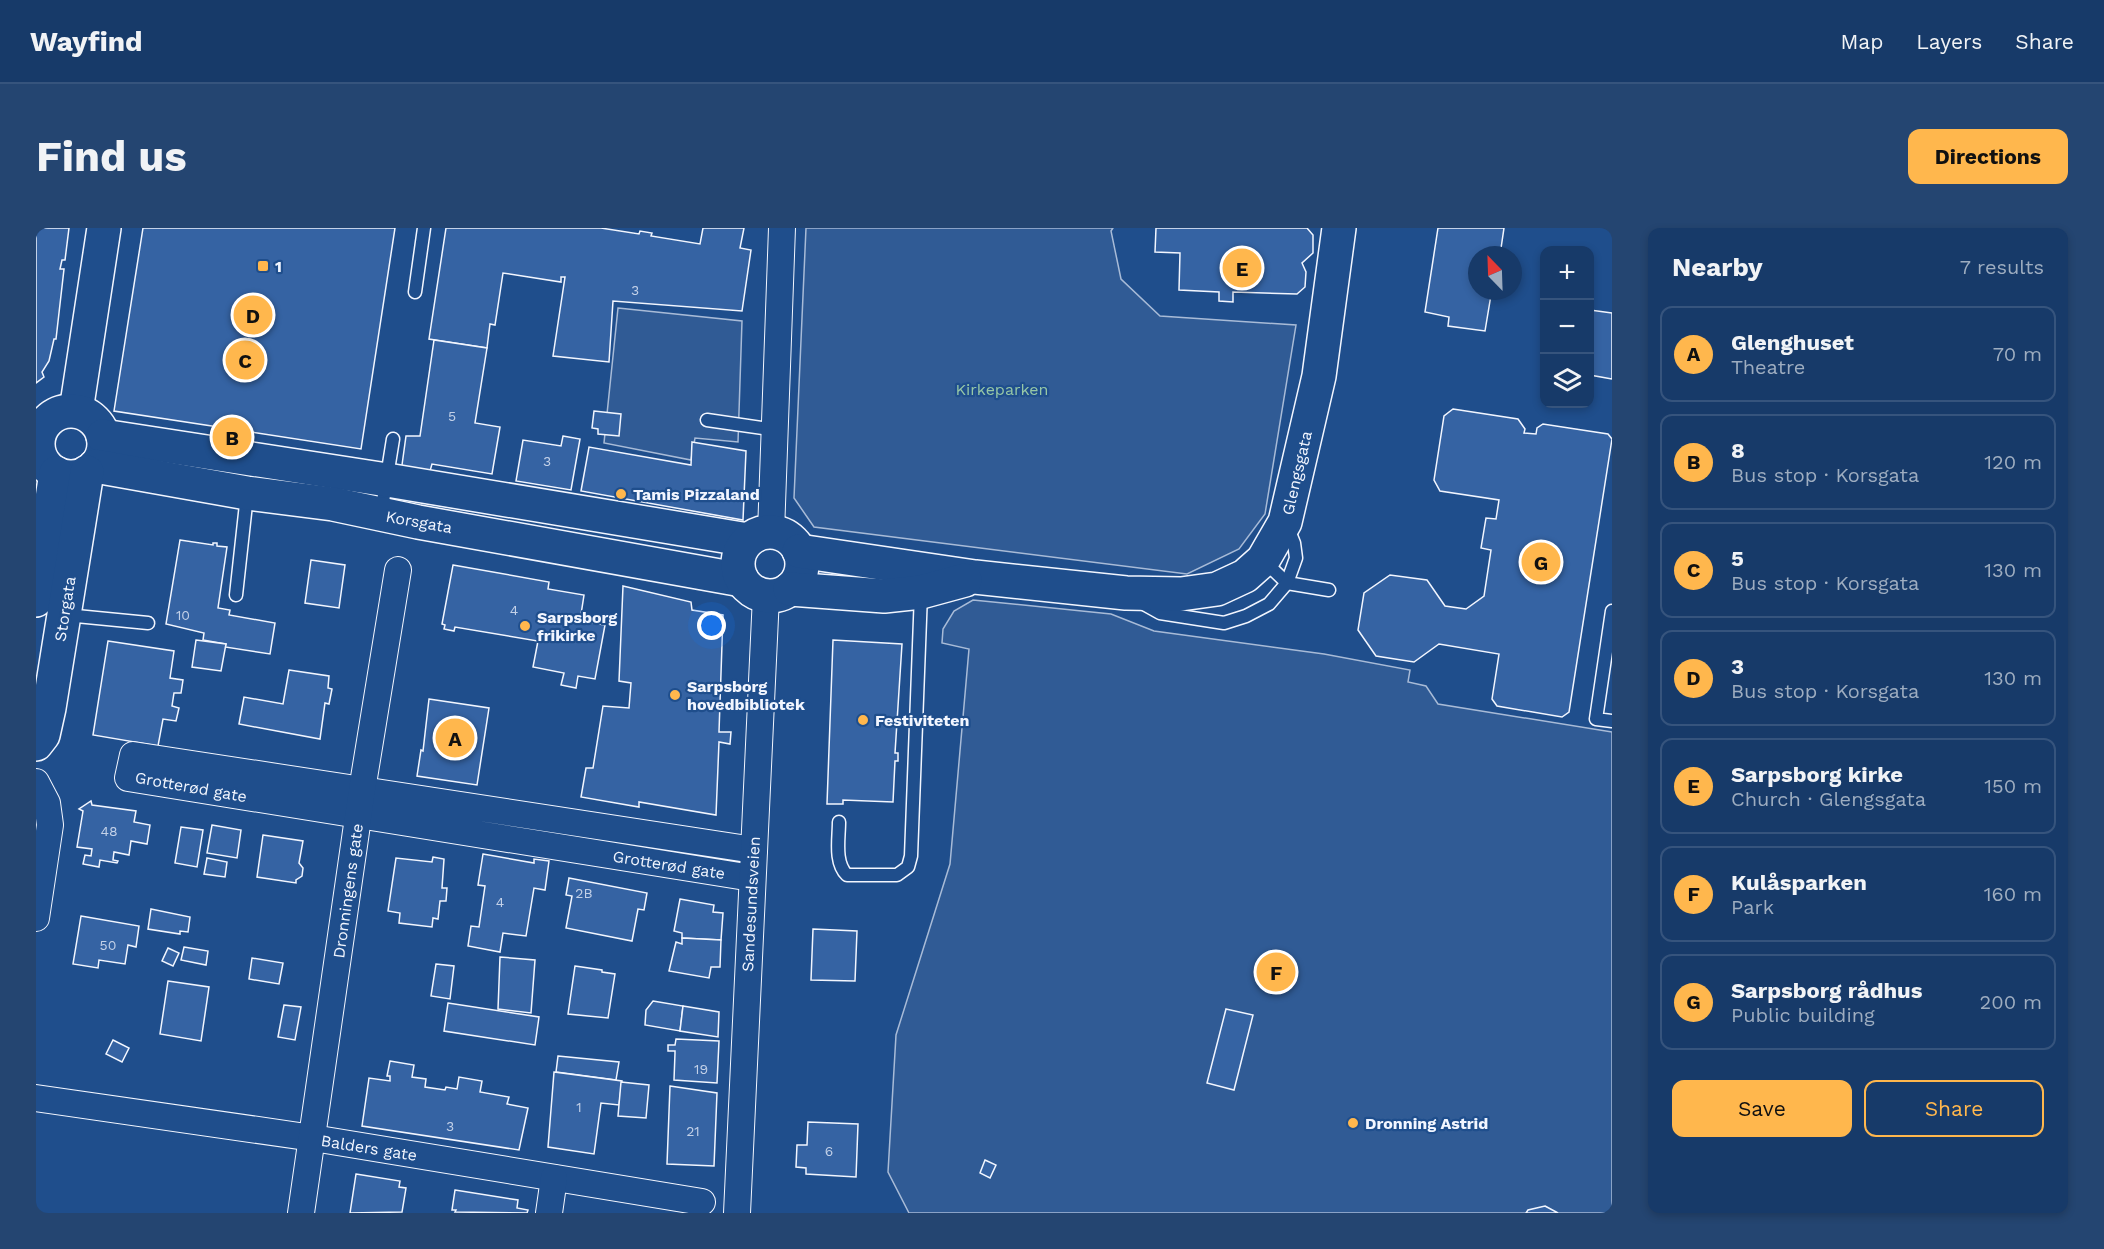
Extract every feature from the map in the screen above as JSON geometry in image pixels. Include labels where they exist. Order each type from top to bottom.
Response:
[{"type":"street","points":[[76,411],[105,228]]},
{"type":"street","points":[[70,460],[93,419],[76,411],[65,411],[41,422],[38,439],[70,460],[387,480],[760,536],[788,538],[799,551],[801,572],[797,581],[766,588],[738,570],[741,549],[760,536],[776,430],[782,228]]},
{"type":"street","name":"Glengsgata","points":[[799,551],[975,577],[1126,593],[1181,594],[1217,589],[1245,576],[1263,560],[1286,522],[1318,376],[1339,228]]},
{"type":"street","name":"Korsgata","points":[[70,460],[247,492],[333,504],[381,516],[766,588]]},
{"type":"street","name":"Storgata","points":[[36,600],[70,460]]},
{"type":"street","name":"Storgata","points":[[36,744],[43,735],[49,708],[64,615],[70,460]]},
{"type":"street","name":"Dronningens gate","points":[[301,1213],[358,816],[399,570]]},
{"type":"street","name":"Glengsgata","points":[[766,588],[884,596],[921,592],[975,577]]},
{"type":"street","name":"Sandesundsveien","points":[[737,1213],[766,588]]},
{"type":"street","name":"Grotterød gate","points":[[752,878],[128,778],[133,755],[754,850]]},
{"type":"street","points":[[36,782],[47,803],[50,825],[36,918]]},
{"type":"street","name":"Balders gate","points":[[36,1098],[313,1138],[702,1202]]},
{"type":"street","points":[[549,1213],[554,1178]]},
{"type":"lane","points":[[415,292],[424,228]]},
{"type":"lane","points":[[708,420],[776,430]]},
{"type":"lane","points":[[381,516],[393,438]]},
{"type":"lane","points":[[236,595],[247,492]]},
{"type":"lane","points":[[1126,593],[1160,613],[1224,623],[1246,616],[1269,604],[1287,584],[1296,558],[1294,543],[1286,522]]},
{"type":"lane","points":[[1263,560],[1287,584],[1329,590]]},
{"type":"lane","points":[[839,822],[839,861],[842,870],[847,875],[897,875],[908,867],[911,856],[921,592]]},
{"type":"lane","points":[[1612,611],[1596,719],[1612,722]]},
{"type":"lane","points":[[64,615],[148,623]]},
{"type":"shaded area","name":"Kirkeparken","points":[[806,228],[1113,228],[1111,231],[1121,279],[1160,316],[1296,325],[1265,514],[1239,549],[1187,574],[814,527],[794,498]]},
{"type":"shaded area","points":[[618,308],[742,321],[738,442],[695,438],[691,460],[604,443]]},
{"type":"shaded area","points":[[973,600],[1111,614],[1154,631],[1324,654],[1410,670],[1408,682],[1426,686],[1438,704],[1612,732],[1612,1213],[909,1213],[888,1172],[896,1035],[950,864],[969,649],[942,643],[943,629],[954,611]]},
{"type":"building","points":[[36,228],[69,228],[65,260],[62,260],[60,269],[64,269],[56,339],[54,339],[49,361],[42,372],[44,377],[36,383]]},
{"type":"building","points":[[143,228],[395,228],[361,449],[114,411]]},
{"type":"building","points":[[446,228],[601,228],[639,234],[640,231],[652,233],[651,236],[700,244],[703,228],[744,228],[740,248],[751,250],[742,311],[613,301],[609,362],[553,356],[565,277],[561,277],[561,282],[503,273],[495,325],[490,324],[487,348],[429,339]]},
{"type":"building","points":[[1156,228],[1307,228],[1313,235],[1313,253],[1302,263],[1306,272],[1305,287],[1297,294],[1233,292],[1233,302],[1219,301],[1219,292],[1179,290],[1180,253],[1155,252]]},
{"type":"building","points":[[1438,228],[1504,228],[1501,246],[1468,246],[1468,300],[1490,300],[1485,331],[1448,326],[1449,317],[1425,312]]},
{"type":"building","points":[[1594,311],[1612,313],[1612,379],[1594,376]]},
{"type":"building","points":[[434,340],[487,348],[475,423],[500,427],[492,474],[432,464],[430,471],[402,465],[406,436],[420,436]]},
{"type":"building","points":[[1453,409],[1518,419],[1525,429],[1524,433],[1536,434],[1537,428],[1543,424],[1608,434],[1612,439],[1569,712],[1562,717],[1497,706],[1492,699],[1499,654],[1439,644],[1414,662],[1376,656],[1358,630],[1364,593],[1390,575],[1427,580],[1445,606],[1466,609],[1484,596],[1491,550],[1481,548],[1486,518],[1496,519],[1499,500],[1440,491],[1434,480],[1444,416]]},
{"type":"building","points":[[594,411],[621,414],[619,436],[598,434],[598,429],[592,428]]},
{"type":"building","points":[[563,436],[580,439],[571,490],[516,481],[523,440],[561,446]]},
{"type":"building","points":[[692,442],[746,451],[743,520],[581,491],[589,447],[691,465]]},
{"type":"building","points":[[180,540],[213,545],[217,543],[217,546],[227,547],[218,608],[230,610],[229,615],[275,623],[270,654],[225,647],[226,644],[203,640],[204,633],[166,624]]},
{"type":"building","points":[[311,560],[345,565],[339,608],[305,603]]},
{"type":"building","name":"Sarpsborg frikirke","points":[[453,565],[549,582],[548,589],[584,595],[580,621],[605,625],[595,679],[578,676],[576,688],[561,685],[564,673],[533,667],[538,641],[455,627],[454,631],[444,629],[445,625],[442,624]]},
{"type":"building","name":"Sarpsborg hovedbibliotek","points":[[623,586],[691,602],[692,610],[723,615],[719,732],[731,732],[730,744],[719,742],[716,815],[639,802],[639,807],[581,797],[586,768],[593,768],[603,706],[629,708],[631,683],[619,681]]},
{"type":"building","points":[[196,640],[226,644],[221,671],[192,667]]},
{"type":"building","name":"Festiviteten","points":[[833,640],[902,644],[895,753],[898,753],[898,761],[895,761],[893,802],[843,800],[843,804],[827,804]]},
{"type":"building","points":[[108,641],[174,651],[170,678],[183,680],[181,693],[174,693],[172,706],[179,708],[176,721],[163,719],[158,746],[93,735]]},
{"type":"building","points":[[289,670],[329,676],[328,688],[332,689],[329,704],[325,703],[320,739],[239,724],[244,697],[283,704]]},
{"type":"building","points":[[429,699],[489,708],[477,785],[417,776],[421,750],[423,751]]},
{"type":"building","points":[[91,801],[92,805],[136,811],[134,822],[150,825],[147,844],[131,841],[129,855],[114,852],[113,860],[118,861],[117,863],[100,860],[99,867],[83,864],[85,855],[91,856],[92,849],[77,847],[83,811],[79,809]]},
{"type":"building","points":[[212,825],[241,830],[237,858],[207,853]]},
{"type":"building","points":[[181,827],[203,830],[197,867],[175,863]]},
{"type":"building","points":[[263,835],[303,841],[299,863],[303,868],[302,876],[296,880],[296,883],[257,877]]},
{"type":"building","points":[[483,854],[534,863],[534,859],[549,861],[545,890],[534,888],[526,936],[503,933],[500,952],[468,946],[471,926],[479,927],[485,886],[478,885]]},
{"type":"building","points":[[433,857],[444,859],[442,888],[447,888],[446,901],[440,901],[438,919],[433,918],[432,927],[399,923],[400,913],[388,911],[396,858],[432,862]]},
{"type":"building","points":[[207,858],[227,862],[225,877],[204,874]]},
{"type":"building","points":[[569,878],[647,893],[644,910],[638,909],[632,941],[566,928],[572,896],[566,895]]},
{"type":"building","points":[[680,899],[714,905],[713,912],[723,913],[721,940],[682,938],[682,933],[674,931]]},
{"type":"building","points":[[151,909],[190,917],[188,932],[180,931],[180,934],[148,929]]},
{"type":"building","points":[[81,916],[139,926],[136,947],[128,945],[125,964],[99,960],[98,968],[73,964]]},
{"type":"building","points":[[813,929],[857,931],[855,981],[811,980]]},
{"type":"building","points":[[682,938],[721,940],[720,967],[711,967],[709,978],[669,971],[676,942],[682,944]]},
{"type":"building","points":[[184,947],[208,951],[206,965],[181,960]]},
{"type":"building","points":[[168,948],[179,953],[173,966],[162,961]]},
{"type":"building","points":[[500,957],[535,960],[531,1013],[498,1009]]},
{"type":"building","points":[[252,958],[283,963],[279,984],[249,979]]},
{"type":"building","points":[[436,964],[454,966],[450,999],[431,996]]},
{"type":"building","points":[[575,966],[615,974],[608,1018],[568,1014]]},
{"type":"building","points":[[168,981],[209,987],[201,1041],[160,1034]]},
{"type":"building","points":[[653,1001],[683,1006],[680,1031],[645,1025],[646,1010]]},
{"type":"building","points":[[448,1003],[539,1017],[535,1045],[444,1031]]},
{"type":"building","points":[[284,1005],[301,1007],[295,1040],[278,1037]]},
{"type":"building","points":[[683,1006],[719,1012],[718,1037],[680,1031]]},
{"type":"building","points":[[1226,1009],[1253,1015],[1234,1090],[1207,1083]]},
{"type":"building","points":[[676,1039],[719,1041],[717,1083],[674,1080],[675,1051],[668,1051],[668,1045],[675,1045]]},
{"type":"building","points":[[113,1040],[129,1048],[122,1062],[106,1054]]},
{"type":"building","points":[[558,1056],[619,1062],[616,1080],[556,1072]]},
{"type":"building","points":[[390,1061],[414,1065],[412,1077],[426,1079],[425,1087],[457,1089],[459,1077],[482,1081],[480,1092],[509,1097],[507,1104],[528,1108],[519,1150],[362,1126],[369,1078],[390,1081],[390,1076],[387,1076]]},
{"type":"building","points":[[554,1072],[622,1081],[619,1105],[601,1103],[594,1154],[548,1147]]},
{"type":"building","points":[[621,1082],[649,1085],[646,1118],[618,1116]]},
{"type":"building","points":[[670,1086],[717,1093],[714,1166],[667,1164]]},
{"type":"building","points":[[808,1122],[858,1124],[856,1177],[806,1174],[806,1168],[796,1167],[797,1145],[807,1145]]},
{"type":"building","points":[[985,1160],[996,1165],[990,1178],[980,1173]]},
{"type":"building","points":[[356,1174],[400,1181],[399,1187],[406,1188],[402,1212],[350,1213]]},
{"type":"building","points":[[455,1190],[518,1200],[517,1208],[528,1210],[527,1213],[455,1212],[456,1210],[452,1210]]},
{"type":"building","points":[[1545,1206],[1558,1213],[1526,1213],[1528,1210]]},
{"type":"place","name":"1","points":[[263,266]]},
{"type":"place","name":"Sarpsborg kirke","points":[[1242,268]]},
{"type":"place","name":"3","points":[[253,315]]},
{"type":"place","name":"5","points":[[245,360]]},
{"type":"place","name":"8","points":[[232,437]]},
{"type":"place","name":"Tamis Pizzaland","points":[[621,494]]},
{"type":"place","name":"Sarpsborg rådhus","points":[[1541,562]]},
{"type":"place","name":"Sarpsborg frikirke","points":[[525,626]]},
{"type":"place","name":"Sarpsborg hovedbibliotek","points":[[675,695]]},
{"type":"place","name":"Festiviteten","points":[[863,720]]},
{"type":"place","name":"Glenghuset","points":[[455,738]]},
{"type":"place","name":"Kulåsparken","points":[[1276,972]]},
{"type":"place","name":"Dronning Astrid","points":[[1353,1123]]}]
